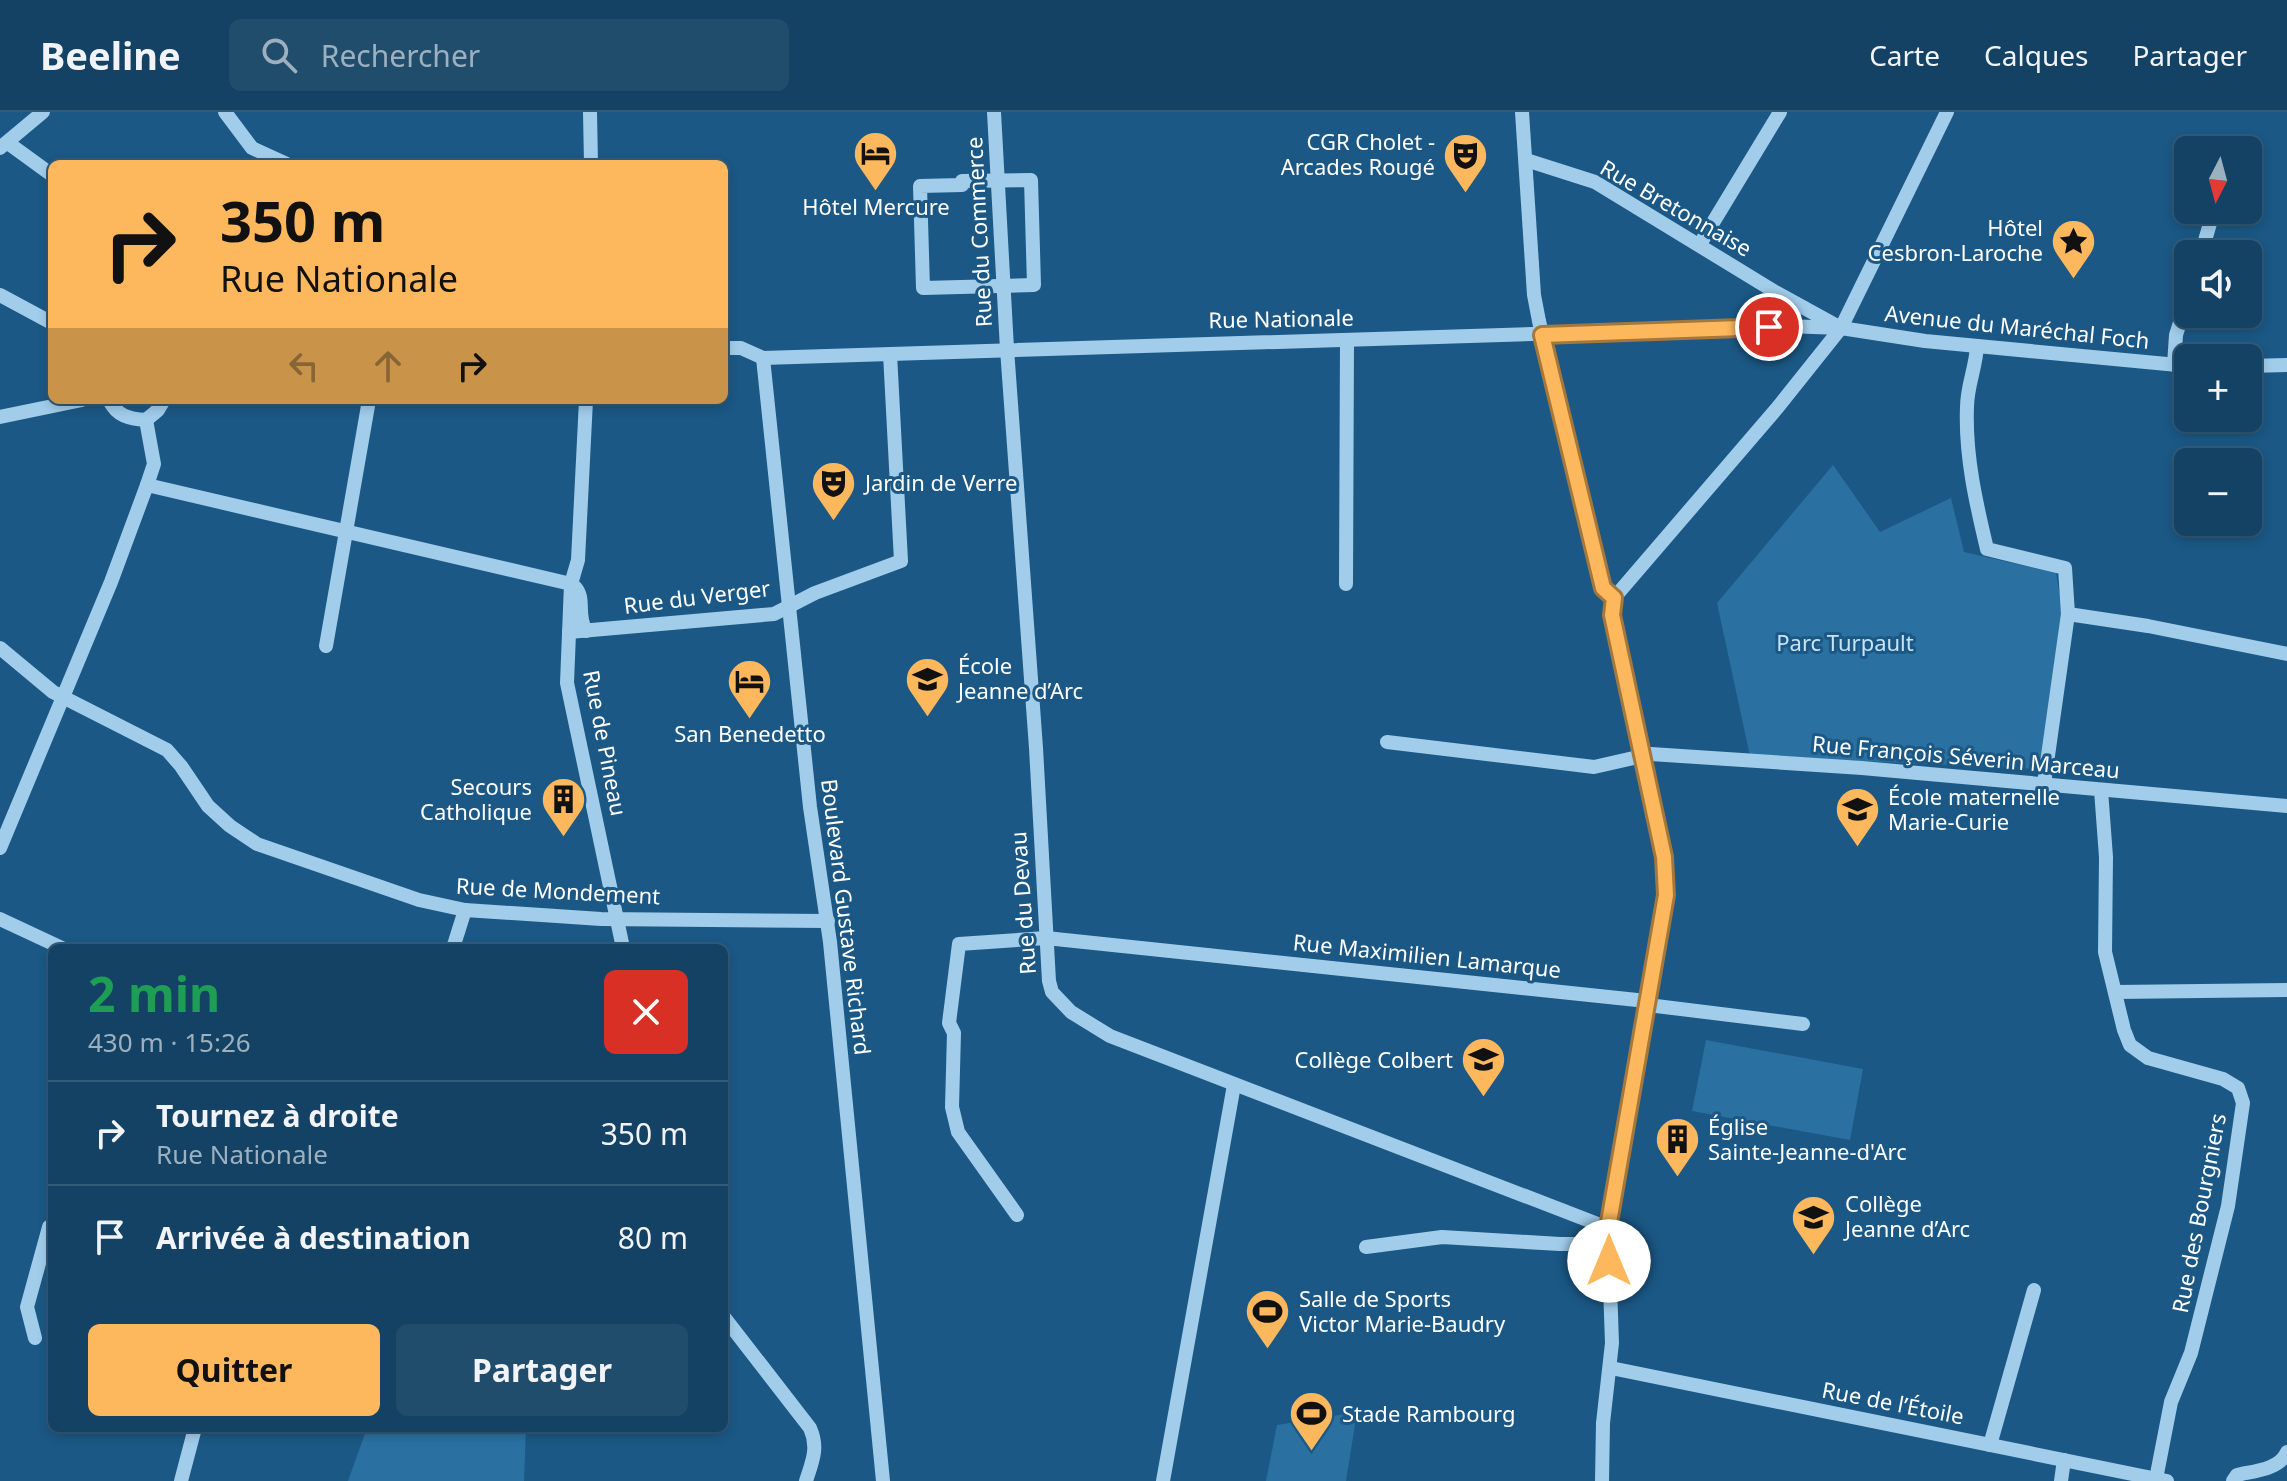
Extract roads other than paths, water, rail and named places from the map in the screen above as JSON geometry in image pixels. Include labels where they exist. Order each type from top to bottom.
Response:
[{"type":"street","points":[[43,112],[4,146],[48,173]]},
{"type":"street","points":[[225,112],[252,148],[278,160]]},
{"type":"street","points":[[590,112],[591,160]]},
{"type":"street","name":"Rue du Commerce","points":[[994,112],[1007,349]]},
{"type":"street","points":[[1522,112],[1534,295],[1603,588],[1614,598]]},
{"type":"street","points":[[1700,244],[1780,112]]},
{"type":"street","points":[[1602,1481],[1603,1423],[1611,1368],[1608,1236],[1666,895],[1664,857],[1612,615],[1614,598],[1778,407],[1841,328],[1947,112]]},
{"type":"street","points":[[249,160],[252,148]]},
{"type":"street","name":"Rue Bretonnaise","points":[[1526,160],[1595,182],[1777,293],[1841,328]]},
{"type":"street","points":[[1031,180],[1034,285],[923,288],[920,186],[998,181],[1031,180]]},
{"type":"street","points":[[0,295],[48,321]]},
{"type":"street","name":"Rue Nationale","points":[[728,348],[741,348],[763,358],[1777,327],[1841,328]]},
{"type":"street","name":"Avenue du Maréchal Foch","points":[[1841,328],[1977,346],[2174,365]]},
{"type":"street","points":[[1346,584],[1347,340]]},
{"type":"street","points":[[1977,346],[1967,408],[1975,498],[1987,549],[2065,568],[2068,614],[2044,784]]},
{"type":"street","name":"Rue du Devau","points":[[1007,349],[1052,992],[1071,1012],[1110,1036],[1608,1236]]},
{"type":"street","name":"Rue du Verger","points":[[569,632],[774,614],[815,593],[901,561],[890,354]]},
{"type":"street","name":"Boulevard Gustave Richard","points":[[763,358],[810,807],[828,921],[883,1481]]},
{"type":"street","points":[[2262,366],[2287,365]]},
{"type":"street","points":[[0,417],[63,404]]},
{"type":"street","points":[[111,404],[128,419],[146,420],[162,404]]},
{"type":"street","points":[[326,646],[368,404]]},
{"type":"street","name":"Rue de Pineau","points":[[586,404],[578,560],[571,584],[567,683],[622,944]]},
{"type":"street","points":[[2,839],[63,697],[147,485],[154,464],[146,420]]},
{"type":"street","points":[[147,485],[571,584],[580,595],[580,621],[586,631]]},
{"type":"street","points":[[2068,614],[2177,631],[2287,654]]},
{"type":"street","name":"Rue de Mondement","points":[[0,648],[63,697],[167,750],[208,806],[257,844],[419,900],[465,910],[617,918],[828,921]]},
{"type":"street","name":"Rue François Séverin Marceau","points":[[1387,742],[1594,767],[1642,755],[1731,760],[1862,768],[2287,806]]},
{"type":"street","name":"Rue des Bourgniers","points":[[2101,790],[2106,857],[2105,952],[2130,1045],[2148,1058],[2223,1079],[2238,1088],[2243,1103],[2228,1206],[2191,1353],[2171,1402],[2162,1480]]},
{"type":"street","points":[[455,944],[465,910]]},
{"type":"street","points":[[0,919],[53,944]]},
{"type":"street","name":"Rue Maximilien Lamarque","points":[[1017,1215],[958,1132],[952,1107],[954,1033],[949,1023],[959,944],[1046,938],[1621,998],[1648,1005],[1803,1024]]},
{"type":"street","points":[[2115,992],[2287,990]]},
{"type":"street","points":[[1163,1481],[1234,1085]]},
{"type":"street","points":[[35,1338],[27,1307],[48,1231]]},
{"type":"street","points":[[1366,1247],[1442,1237],[1560,1244],[1608,1236]]},
{"type":"street","points":[[1990,1445],[2034,1290]]},
{"type":"street","points":[[728,1322],[810,1428],[816,1441],[806,1481]]},
{"type":"street","name":"Rue de l’Étoile","points":[[1611,1368],[2162,1480]]},
{"type":"street","points":[[181,1481],[194,1432]]},
{"type":"street","points":[[2233,1481],[2237,1475],[2273,1466],[2285,1458],[2287,1452]]},
{"type":"street","points":[[2061,1481],[2064,1460]]},
{"type":"place","name":"Hôtel Mercure","points":[[876,193]]},
{"type":"place","name":"CGR Cholet - Arcades Rougé","points":[[1466,194]]},
{"type":"place","name":"Hôtel Cesbron-Laroche","points":[[2074,280]]},
{"type":"place","name":"Jardin de Verre","points":[[834,522]]},
{"type":"place","name":"École Jeanne d’Arc","points":[[927,718]]},
{"type":"place","name":"San Benedetto","points":[[750,720]]},
{"type":"place","name":"Secours Catholique","points":[[563,839]]},
{"type":"place","name":"École maternelle Marie-Curie","points":[[1857,849]]},
{"type":"place","name":"Collège Colbert","points":[[1484,1099]]},
{"type":"place","name":"Église Sainte-Jeanne-d'Arc","points":[[1677,1179]]},
{"type":"place","name":"Collège Jeanne d’Arc","points":[[1814,1256]]},
{"type":"place","name":"Salle de Sports Victor Marie-Baudry","points":[[1268,1351]]},
{"type":"place","name":"Stade Rambourg","points":[[1311,1453]]},
{"type":"park label","name":"Parc Turpault","points":[[1845,643]]}]
